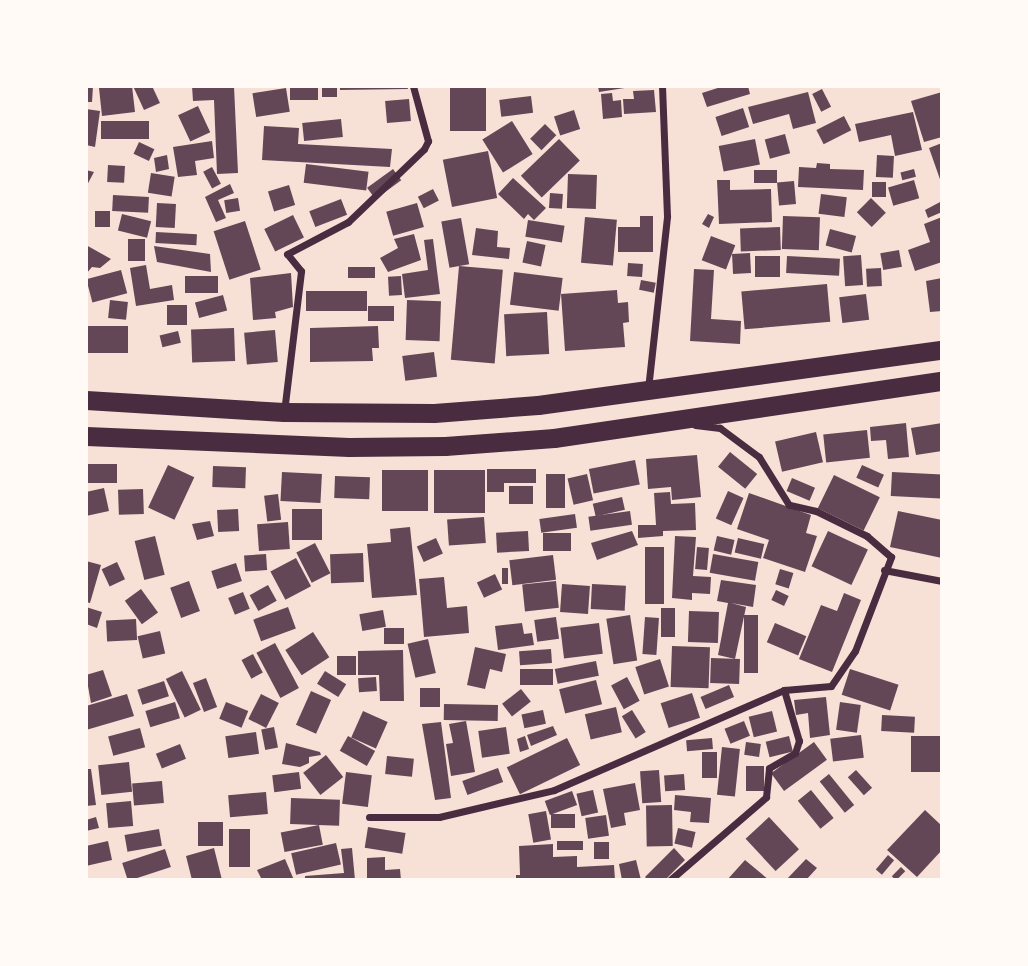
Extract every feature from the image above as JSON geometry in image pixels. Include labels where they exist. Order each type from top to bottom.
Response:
[{"type":"highway","points":[[86,400],[284,412],[434,413],[538,405],[942,349]]},
{"type":"highway","points":[[86,436],[307,446],[445,446],[554,438],[942,381]]},
{"type":"street","points":[[284,412],[301,271],[287,254],[348,222],[424,149],[428,141],[413,86]]},
{"type":"street","points":[[648,389],[667,216],[662,86]]},
{"type":"street","points":[[369,817],[439,817],[554,790],[784,690],[831,686],[855,652],[891,557],[867,536],[816,511],[789,505],[759,457],[720,428],[661,421]]},
{"type":"street","points":[[884,570],[942,581]]},
{"type":"street","points":[[670,880],[766,797],[769,768],[795,753],[799,741],[784,690]]},
{"type":"building","points":[[86,86],[93,86],[92,102],[86,102]]},
{"type":"building","points":[[132,86],[135,112],[102,116],[99,88]]},
{"type":"building","points":[[133,86],[152,86],[160,103],[144,110]]},
{"type":"building","points":[[192,86],[234,86],[238,173],[217,174],[214,100],[193,101]]},
{"type":"building","points":[[290,86],[318,86],[318,100],[290,100]]},
{"type":"building","points":[[322,86],[337,86],[337,97],[322,97]]},
{"type":"building","points":[[340,86],[407,86],[408,89],[340,90]]},
{"type":"building","points":[[450,86],[486,86],[486,131],[450,131]]},
{"type":"building","points":[[598,86],[631,86],[631,87],[599,92]]},
{"type":"building","points":[[724,86],[748,86],[750,94],[707,107],[702,93]]},
{"type":"building","points":[[286,88],[290,112],[256,117],[252,93]]},
{"type":"building","points":[[822,89],[831,107],[821,112],[812,94]]},
{"type":"building","points":[[654,90],[656,112],[624,114],[623,99],[634,99],[633,91]]},
{"type":"building","points":[[808,92],[816,123],[793,129],[789,114],[753,124],[748,107]]},
{"type":"building","points":[[942,92],[942,137],[924,142],[911,101]]},
{"type":"building","points":[[612,93],[613,101],[621,100],[622,117],[603,119],[601,94]]},
{"type":"building","points":[[531,96],[533,113],[501,117],[499,100]]},
{"type":"building","points":[[409,99],[411,121],[387,123],[385,101]]},
{"type":"building","points":[[198,106],[210,132],[190,142],[178,115]]},
{"type":"building","points":[[743,108],[749,127],[722,136],[715,117]]},
{"type":"building","points":[[86,109],[100,111],[95,147],[86,145]]},
{"type":"building","points":[[574,110],[580,129],[560,136],[554,116]]},
{"type":"building","points":[[913,112],[922,150],[895,156],[891,135],[859,142],[855,124]]},
{"type":"building","points":[[844,116],[851,130],[824,144],[816,130]]},
{"type":"building","points":[[341,119],[343,137],[304,141],[302,123]]},
{"type":"building","points":[[101,121],[149,121],[149,139],[101,139]]},
{"type":"building","points":[[512,121],[533,154],[503,173],[482,140]]},
{"type":"building","points":[[545,124],[556,135],[541,150],[530,139]]},
{"type":"building","points":[[264,126],[299,128],[298,144],[392,149],[390,167],[262,160]]},
{"type":"building","points":[[785,134],[790,153],[770,159],[765,139]]},
{"type":"building","points":[[559,139],[580,161],[542,197],[521,176]]},
{"type":"building","points":[[755,139],[760,165],[724,172],[719,146]]},
{"type":"building","points":[[212,141],[214,158],[195,161],[197,175],[178,177],[173,147]]},
{"type":"building","points":[[139,142],[154,149],[149,161],[134,154]]},
{"type":"building","points":[[942,143],[942,185],[929,148]]},
{"type":"building","points":[[488,151],[497,198],[452,207],[443,160]]},
{"type":"building","points":[[167,155],[169,169],[156,172],[154,158]]},
{"type":"building","points":[[877,155],[894,156],[893,178],[876,177]]},
{"type":"building","points":[[817,163],[830,164],[830,169],[864,170],[863,190],[798,187],[799,167],[816,168]]},
{"type":"building","points":[[306,164],[369,172],[366,191],[304,183]]},
{"type":"building","points":[[108,165],[125,166],[124,183],[107,182]]},
{"type":"building","points":[[212,167],[221,184],[212,188],[203,172]]},
{"type":"building","points":[[393,169],[401,180],[375,199],[367,188]]},
{"type":"building","points":[[914,169],[916,177],[902,180],[900,172]]},
{"type":"building","points":[[86,170],[94,172],[86,187]]},
{"type":"building","points":[[754,170],[777,170],[777,183],[754,183]]},
{"type":"building","points":[[151,173],[175,177],[172,197],[148,193]]},
{"type":"building","points":[[568,174],[597,175],[596,209],[567,208]]},
{"type":"building","points":[[513,178],[546,208],[534,220],[528,214],[524,219],[498,194]]},
{"type":"building","points":[[717,180],[730,180],[730,190],[771,189],[772,222],[719,224]]},
{"type":"building","points":[[914,180],[919,198],[893,206],[888,187]]},
{"type":"building","points":[[794,181],[796,204],[779,205],[777,182]]},
{"type":"building","points":[[872,182],[886,182],[886,197],[872,197]]},
{"type":"building","points":[[230,184],[234,193],[218,200],[226,218],[216,222],[205,197]]},
{"type":"building","points":[[289,185],[295,205],[274,212],[268,191]]},
{"type":"building","points":[[433,189],[439,201],[424,208],[418,197]]},
{"type":"building","points":[[550,193],[563,194],[562,209],[549,208]]},
{"type":"building","points":[[821,194],[847,197],[844,217],[819,214]]},
{"type":"building","points":[[113,195],[149,197],[148,213],[112,211]]},
{"type":"building","points":[[238,198],[240,211],[226,213],[224,200]]},
{"type":"building","points":[[871,198],[886,213],[872,227],[857,212]]},
{"type":"building","points":[[341,199],[347,215],[315,227],[309,211]]},
{"type":"building","points":[[942,201],[942,212],[928,218],[925,210]]},
{"type":"building","points":[[157,203],[176,204],[175,228],[156,227]]},
{"type":"building","points":[[417,203],[424,227],[393,236],[386,212]]},
{"type":"building","points":[[95,211],[110,211],[110,227],[95,227]]},
{"type":"building","points":[[122,214],[151,221],[147,238],[118,230]]},
{"type":"building","points":[[708,214],[714,217],[709,228],[702,224]]},
{"type":"building","points":[[293,215],[304,237],[275,251],[264,229]]},
{"type":"building","points":[[640,216],[653,216],[653,252],[618,252],[618,227],[640,227]]},
{"type":"building","points":[[783,216],[820,217],[819,250],[782,249]]},
{"type":"building","points":[[585,217],[617,220],[613,266],[581,263]]},
{"type":"building","points":[[942,217],[942,262],[915,271],[908,250],[930,242],[924,224]]},
{"type":"building","points":[[461,218],[469,264],[449,268],[441,221]]},
{"type":"building","points":[[528,220],[565,226],[562,243],[525,237]]},
{"type":"building","points":[[245,221],[261,270],[229,280],[214,231]]},
{"type":"building","points":[[780,227],[781,250],[741,251],[740,228]]},
{"type":"building","points":[[476,228],[498,231],[497,247],[510,248],[509,259],[472,255]]},
{"type":"building","points":[[830,229],[856,236],[852,252],[826,245]]},
{"type":"building","points":[[156,232],[197,234],[196,245],[155,243]]},
{"type":"building","points":[[414,234],[421,260],[388,272],[380,258],[398,248],[394,239]]},
{"type":"building","points":[[711,236],[735,245],[726,270],[702,260]]},
{"type":"building","points":[[128,239],[145,239],[145,261],[128,261]]},
{"type":"building","points":[[433,239],[440,294],[405,298],[402,274],[428,270],[424,240]]},
{"type":"building","points":[[527,241],[546,245],[541,266],[522,263]]},
{"type":"building","points":[[86,245],[111,259],[100,268],[92,267],[86,274]]},
{"type":"building","points":[[154,246],[210,254],[211,272],[157,262]]},
{"type":"building","points":[[899,250],[902,267],[883,270],[880,253]]},
{"type":"building","points":[[750,253],[751,273],[733,274],[732,254]]},
{"type":"building","points":[[861,255],[863,285],[845,286],[843,256]]},
{"type":"building","points":[[755,256],[780,256],[780,277],[755,277]]},
{"type":"building","points":[[787,256],[840,259],[839,276],[786,273]]},
{"type":"building","points":[[628,263],[643,264],[642,277],[627,276]]},
{"type":"building","points":[[146,265],[150,289],[172,285],[174,300],[136,306],[130,268]]},
{"type":"building","points":[[459,266],[503,270],[495,363],[451,360]]},
{"type":"building","points":[[348,267],[375,267],[375,278],[348,278]]},
{"type":"building","points":[[881,268],[882,286],[867,287],[866,269]]},
{"type":"building","points":[[694,269],[714,270],[711,319],[741,321],[740,344],[690,341]]},
{"type":"building","points":[[121,270],[127,293],[92,302],[86,279]]},
{"type":"building","points":[[514,272],[563,278],[559,311],[510,305]]},
{"type":"building","points":[[291,273],[293,307],[275,312],[276,318],[253,320],[250,278]]},
{"type":"building","points":[[185,276],[218,276],[218,293],[185,293]]},
{"type":"building","points":[[401,276],[402,295],[389,296],[388,277]]},
{"type":"building","points":[[942,278],[942,311],[930,312],[926,281]]},
{"type":"building","points":[[641,280],[656,283],[654,293],[639,290]]},
{"type":"building","points":[[827,284],[830,322],[745,329],[741,291]]},
{"type":"building","points":[[617,290],[618,303],[628,302],[629,322],[623,323],[625,347],[565,351],[561,294]]},
{"type":"building","points":[[306,291],[367,291],[367,311],[306,311]]},
{"type":"building","points":[[866,294],[869,320],[842,323],[839,297]]},
{"type":"building","points":[[223,295],[227,310],[199,318],[195,303]]},
{"type":"building","points":[[110,300],[128,302],[126,320],[108,318]]},
{"type":"building","points":[[407,300],[441,301],[440,341],[406,340]]},
{"type":"building","points":[[167,305],[187,305],[187,325],[167,325]]},
{"type":"building","points":[[368,306],[394,306],[394,321],[368,321]]},
{"type":"building","points":[[547,312],[549,354],[506,356],[504,314]]},
{"type":"building","points":[[86,326],[128,326],[128,353],[86,353]]},
{"type":"building","points":[[378,326],[379,348],[372,348],[373,361],[310,362],[310,328]]},
{"type":"building","points":[[234,328],[235,361],[192,362],[191,330]]},
{"type":"building","points":[[275,330],[278,362],[247,365],[244,333]]},
{"type":"building","points":[[178,331],[181,343],[162,347],[160,336]]},
{"type":"building","points":[[434,352],[437,377],[405,381],[402,356]]},
{"type":"building","points":[[906,423],[909,457],[888,459],[886,440],[871,441],[870,427]]},
{"type":"building","points":[[942,423],[942,451],[916,455],[911,428]]},
{"type":"building","points":[[867,430],[870,458],[826,462],[823,435]]},
{"type":"building","points":[[816,432],[823,462],[782,472],[775,441]]},
{"type":"building","points":[[730,452],[757,474],[745,489],[718,467]]},
{"type":"building","points":[[697,455],[701,497],[672,500],[671,487],[648,489],[646,459]]},
{"type":"building","points":[[635,460],[640,485],[594,494],[589,469]]},
{"type":"building","points":[[86,464],[117,464],[117,483],[86,483]]},
{"type":"building","points":[[168,465],[194,477],[174,520],[148,508]]},
{"type":"building","points":[[862,465],[884,475],[878,488],[856,478]]},
{"type":"building","points":[[213,466],[246,467],[245,488],[212,487]]},
{"type":"building","points":[[487,469],[536,469],[536,483],[504,483],[504,492],[487,492]]},
{"type":"building","points":[[382,470],[428,470],[428,511],[382,511]]},
{"type":"building","points":[[434,470],[485,470],[485,513],[434,513]]},
{"type":"building","points":[[282,472],[322,474],[320,503],[280,501]]},
{"type":"building","points":[[892,472],[942,475],[941,499],[891,496]]},
{"type":"building","points":[[546,474],[565,474],[565,508],[546,508]]},
{"type":"building","points":[[587,474],[593,500],[574,505],[568,478]]},
{"type":"building","points":[[834,475],[880,497],[864,531],[818,508]]},
{"type":"building","points":[[335,476],[370,477],[369,499],[334,498]]},
{"type":"building","points":[[792,478],[815,488],[810,501],[787,491]]},
{"type":"building","points":[[509,486],[533,486],[533,504],[509,504]]},
{"type":"building","points":[[104,488],[109,511],[86,516],[86,492]]},
{"type":"building","points":[[143,489],[144,514],[119,515],[118,490]]},
{"type":"building","points":[[728,491],[744,498],[731,525],[716,518]]},
{"type":"building","points":[[670,492],[671,504],[695,503],[696,530],[663,531],[663,536],[638,538],[638,525],[656,525],[654,493]]},
{"type":"building","points":[[749,493],[811,515],[806,533],[817,536],[805,572],[763,558],[769,540],[737,529]]},
{"type":"building","points":[[278,494],[281,520],[267,522],[264,496]]},
{"type":"building","points":[[622,497],[625,510],[596,516],[593,504]]},
{"type":"building","points":[[238,509],[239,531],[218,532],[217,510]]},
{"type":"building","points":[[292,509],[322,509],[322,540],[292,540]]},
{"type":"building","points":[[630,511],[632,525],[590,531],[588,517]]},
{"type":"building","points":[[898,511],[942,520],[942,558],[890,547]]},
{"type":"building","points":[[575,514],[577,528],[541,533],[539,519]]},
{"type":"building","points":[[484,517],[486,543],[449,546],[447,520]]},
{"type":"building","points":[[210,521],[214,536],[197,540],[192,524]]},
{"type":"building","points":[[288,522],[290,549],[259,551],[257,524]]},
{"type":"building","points":[[410,527],[417,595],[372,598],[367,544],[391,542],[390,529]]},
{"type":"building","points":[[528,531],[529,551],[497,553],[496,533]]},
{"type":"building","points":[[632,531],[638,545],[597,560],[591,543]]},
{"type":"building","points":[[828,531],[868,550],[851,585],[812,566]]},
{"type":"building","points":[[543,533],[571,533],[571,551],[543,551]]},
{"type":"building","points":[[155,536],[165,575],[144,580],[135,541]]},
{"type":"building","points":[[675,536],[696,537],[693,576],[711,577],[710,594],[692,593],[692,600],[672,598]]},
{"type":"building","points":[[717,536],[735,540],[731,555],[714,551]]},
{"type":"building","points":[[436,538],[443,554],[424,562],[417,547]]},
{"type":"building","points":[[738,538],[764,544],[761,559],[735,553]]},
{"type":"building","points":[[315,543],[330,573],[312,583],[296,553]]},
{"type":"building","points":[[645,547],[664,547],[664,604],[645,604]]},
{"type":"building","points":[[697,547],[709,548],[707,570],[695,569]]},
{"type":"building","points":[[363,553],[364,582],[331,583],[330,554]]},
{"type":"building","points":[[266,554],[267,570],[245,571],[244,556]]},
{"type":"building","points":[[713,554],[758,562],[755,581],[710,573]]},
{"type":"building","points":[[553,555],[556,580],[512,585],[509,560]]},
{"type":"building","points":[[296,558],[311,586],[285,600],[270,572]]},
{"type":"building","points":[[86,561],[101,565],[90,603],[86,602]]},
{"type":"building","points":[[117,562],[125,579],[110,586],[102,569]]},
{"type":"building","points":[[236,563],[242,581],[217,589],[211,571]]},
{"type":"building","points":[[502,568],[508,568],[508,584],[502,584]]},
{"type":"building","points":[[780,569],[793,573],[789,588],[775,584]]},
{"type":"building","points":[[495,574],[502,589],[484,598],[477,582]]},
{"type":"building","points":[[444,577],[447,608],[467,606],[469,633],[424,637],[419,579]]},
{"type":"building","points":[[721,580],[756,585],[753,607],[731,603],[746,607],[735,659],[718,655],[728,603],[717,601]]},
{"type":"building","points":[[189,581],[200,611],[181,618],[170,588]]},
{"type":"building","points":[[556,581],[559,608],[525,611],[522,585]]},
{"type":"building","points":[[562,584],[590,586],[588,614],[560,612]]},
{"type":"building","points":[[592,584],[626,586],[625,611],[591,609]]},
{"type":"building","points":[[268,585],[277,601],[258,611],[250,595]]},
{"type":"building","points":[[141,589],[158,612],[142,624],[125,601]]},
{"type":"building","points":[[776,590],[789,596],[784,606],[771,600]]},
{"type":"building","points":[[243,592],[250,609],[235,615],[228,598]]},
{"type":"building","points":[[844,593],[861,600],[832,672],[799,659],[821,605],[837,611]]},
{"type":"building","points":[[86,607],[102,612],[97,628],[86,624]]},
{"type":"building","points":[[288,607],[296,629],[261,641],[253,620]]},
{"type":"building","points":[[661,608],[675,608],[675,637],[661,637]]},
{"type":"building","points":[[383,610],[386,627],[362,631],[359,614]]},
{"type":"building","points":[[689,611],[719,612],[718,643],[688,642]]},
{"type":"building","points":[[630,615],[637,660],[613,664],[606,619]]},
{"type":"building","points":[[744,615],[758,615],[758,673],[744,673]]},
{"type":"building","points":[[556,617],[559,639],[537,642],[534,620]]},
{"type":"building","points":[[645,617],[659,618],[656,655],[642,654]]},
{"type":"building","points":[[136,619],[137,640],[107,642],[106,621]]},
{"type":"building","points":[[522,623],[524,634],[532,633],[534,645],[498,650],[495,626]]},
{"type":"building","points":[[599,623],[603,654],[564,659],[560,628]]},
{"type":"building","points":[[775,623],[806,636],[798,656],[767,642]]},
{"type":"building","points":[[384,628],[404,628],[404,644],[384,644]]},
{"type":"building","points":[[160,631],[165,653],[143,659],[138,636]]},
{"type":"building","points":[[313,632],[329,657],[302,675],[285,650]]},
{"type":"building","points":[[428,639],[436,673],[415,678],[408,644]]},
{"type":"building","points":[[275,643],[299,688],[280,698],[256,653]]},
{"type":"building","points":[[672,646],[710,647],[709,688],[671,687]]},
{"type":"building","points":[[475,647],[506,654],[502,672],[490,669],[485,689],[467,685]]},
{"type":"building","points":[[551,649],[552,663],[520,665],[519,651]]},
{"type":"building","points":[[403,650],[404,701],[380,701],[379,675],[358,675],[358,651]]},
{"type":"building","points":[[253,654],[263,673],[251,679],[242,660]]},
{"type":"building","points":[[337,656],[356,656],[356,675],[337,675]]},
{"type":"building","points":[[711,658],[740,659],[739,684],[710,683]]},
{"type":"building","points":[[660,659],[669,687],[644,695],[635,667]]},
{"type":"building","points":[[596,661],[599,676],[558,684],[555,669]]},
{"type":"building","points":[[520,669],[553,669],[553,685],[520,685]]},
{"type":"building","points":[[850,669],[899,685],[890,710],[842,695]]},
{"type":"building","points":[[103,670],[112,696],[91,703],[86,675]]},
{"type":"building","points":[[182,671],[201,710],[185,718],[166,679]]},
{"type":"building","points":[[325,671],[346,684],[338,697],[317,684]]},
{"type":"building","points":[[376,677],[377,691],[359,692],[358,678]]},
{"type":"building","points":[[627,677],[640,701],[624,709],[611,685]]},
{"type":"building","points":[[206,678],[217,707],[204,712],[193,683]]},
{"type":"building","points":[[596,680],[602,704],[565,713],[559,689]]},
{"type":"building","points":[[164,681],[169,696],[142,705],[137,690]]},
{"type":"building","points":[[729,685],[734,697],[706,709],[700,697]]},
{"type":"building","points":[[420,688],[440,688],[440,707],[420,707]]},
{"type":"building","points":[[521,689],[531,702],[512,716],[502,704]]},
{"type":"building","points":[[311,691],[331,700],[316,734],[296,725]]},
{"type":"building","points":[[692,693],[700,718],[669,728],[661,703]]},
{"type":"building","points":[[127,694],[134,716],[86,730],[86,706]]},
{"type":"building","points":[[261,694],[279,703],[266,728],[248,719]]},
{"type":"building","points":[[826,697],[830,735],[810,738],[808,713],[796,715],[794,700]]},
{"type":"building","points":[[175,702],[180,718],[150,727],[145,711]]},
{"type":"building","points":[[226,702],[248,711],[242,728],[219,719]]},
{"type":"building","points":[[840,702],[861,705],[857,733],[836,730]]},
{"type":"building","points":[[444,704],[498,705],[498,721],[444,720]]},
{"type":"building","points":[[616,707],[622,732],[591,740],[585,714]]},
{"type":"building","points":[[543,710],[546,724],[524,728],[521,715]]},
{"type":"building","points":[[632,710],[646,732],[636,738],[622,716]]},
{"type":"building","points":[[363,711],[388,722],[376,748],[351,737]]},
{"type":"building","points":[[772,711],[777,731],[754,737],[749,717]]},
{"type":"building","points":[[882,715],[915,717],[914,733],[881,731]]},
{"type":"building","points":[[466,721],[475,772],[451,776],[446,744],[453,743],[449,724]]},
{"type":"building","points":[[744,721],[750,736],[731,744],[725,729]]},
{"type":"building","points":[[441,722],[451,798],[435,800],[422,724]]},
{"type":"building","points":[[553,726],[557,735],[531,746],[527,735]]},
{"type":"building","points":[[274,727],[278,748],[265,750],[261,729]]},
{"type":"building","points":[[506,727],[510,754],[482,758],[478,731]]},
{"type":"building","points":[[140,728],[145,747],[113,756],[108,737]]},
{"type":"building","points":[[256,732],[259,754],[228,758],[225,736]]},
{"type":"building","points":[[861,735],[864,758],[833,762],[830,739]]},
{"type":"building","points":[[348,736],[375,751],[367,766],[340,751]]},
{"type":"building","points":[[525,736],[529,749],[520,752],[517,739]]},
{"type":"building","points":[[789,736],[793,752],[770,757],[766,742]]},
{"type":"building","points":[[911,736],[942,736],[942,772],[911,772]]},
{"type":"building","points":[[567,738],[580,765],[520,794],[507,767]]},
{"type":"building","points":[[712,738],[713,749],[687,751],[686,740]]},
{"type":"building","points":[[746,742],[761,744],[759,757],[744,755]]},
{"type":"building","points":[[814,742],[827,760],[784,791],[771,773]]},
{"type":"building","points":[[286,743],[320,752],[321,755],[309,757],[309,763],[300,767],[282,764]]},
{"type":"building","points":[[180,744],[186,759],[162,769],[156,754]]},
{"type":"building","points":[[722,747],[740,749],[735,797],[717,795]]},
{"type":"building","points":[[702,752],[717,752],[717,778],[702,778]]},
{"type":"building","points":[[326,755],[343,777],[320,795],[303,773]]},
{"type":"building","points":[[387,756],[414,759],[412,777],[385,774]]},
{"type":"building","points":[[129,762],[132,792],[101,795],[98,765]]},
{"type":"building","points":[[746,766],[764,766],[764,791],[746,791]]},
{"type":"building","points":[[498,768],[503,782],[467,795],[462,781]]},
{"type":"building","points":[[86,769],[91,769],[96,805],[86,806]]},
{"type":"building","points":[[659,770],[661,802],[642,803],[640,771]]},
{"type":"building","points":[[856,770],[872,788],[864,795],[848,777]]},
{"type":"building","points":[[299,772],[301,789],[274,792],[272,775]]},
{"type":"building","points":[[346,772],[372,775],[368,807],[342,804]]},
{"type":"building","points":[[684,774],[685,790],[665,791],[664,775]]},
{"type":"building","points":[[829,774],[854,805],[845,813],[820,782]]},
{"type":"building","points":[[162,781],[164,803],[134,806],[132,784]]},
{"type":"building","points":[[635,783],[640,810],[624,813],[626,825],[611,828],[603,789]]},
{"type":"building","points":[[593,790],[598,812],[582,816],[576,794]]},
{"type":"building","points":[[811,790],[834,818],[820,829],[798,801]]},
{"type":"building","points":[[572,791],[577,805],[550,815],[545,801]]},
{"type":"building","points":[[266,792],[268,814],[230,817],[228,795]]},
{"type":"building","points":[[675,795],[711,798],[709,823],[690,822],[691,812],[674,810]]},
{"type":"building","points":[[291,798],[340,800],[339,826],[290,824]]},
{"type":"building","points":[[131,801],[133,826],[108,828],[106,803]]},
{"type":"building","points":[[646,805],[672,805],[673,846],[647,846]]},
{"type":"building","points":[[925,810],[942,826],[942,850],[917,877],[887,850]]},
{"type":"building","points":[[546,811],[551,840],[533,843],[528,814]]},
{"type":"building","points":[[551,814],[575,814],[575,828],[551,828]]},
{"type":"building","points":[[606,815],[609,836],[588,839],[585,818]]},
{"type":"building","points":[[96,817],[99,828],[86,831],[86,820]]},
{"type":"building","points":[[769,817],[799,849],[776,871],[746,839]]},
{"type":"building","points":[[198,822],[223,822],[223,846],[198,846]]},
{"type":"building","points":[[319,825],[323,845],[285,852],[281,832]]},
{"type":"building","points":[[368,827],[406,833],[402,854],[365,848]]},
{"type":"building","points":[[678,828],[696,832],[692,848],[674,844]]},
{"type":"building","points":[[159,829],[162,846],[127,852],[125,835]]},
{"type":"building","points":[[229,829],[250,829],[250,867],[229,867]]},
{"type":"building","points":[[108,841],[112,860],[86,866],[86,846]]},
{"type":"building","points":[[557,841],[583,841],[583,850],[557,850]]},
{"type":"building","points":[[594,842],[609,842],[609,859],[594,859]]},
{"type":"building","points":[[336,843],[341,864],[296,875],[291,853]]},
{"type":"building","points":[[553,844],[553,857],[577,856],[577,867],[614,865],[615,880],[516,880],[516,875],[520,875],[519,846]]},
{"type":"building","points":[[214,848],[222,880],[192,880],[186,856]]},
{"type":"building","points":[[352,848],[355,880],[305,880],[305,876],[344,873],[341,849]]},
{"type":"building","points":[[674,848],[685,860],[665,880],[648,880],[645,877]]},
{"type":"building","points":[[165,849],[171,867],[128,880],[122,863]]},
{"type":"building","points":[[888,855],[894,860],[882,875],[876,870]]},
{"type":"building","points":[[385,857],[385,870],[400,869],[401,880],[367,880],[367,858]]},
{"type":"building","points":[[285,859],[294,880],[262,880],[257,870]]},
{"type":"building","points":[[806,859],[817,868],[806,880],[786,880]]},
{"type":"building","points":[[636,860],[641,880],[622,880],[619,864]]},
{"type":"building","points":[[745,860],[769,880],[727,880]]},
{"type":"building","points":[[901,867],[905,871],[896,880],[892,876]]}]
